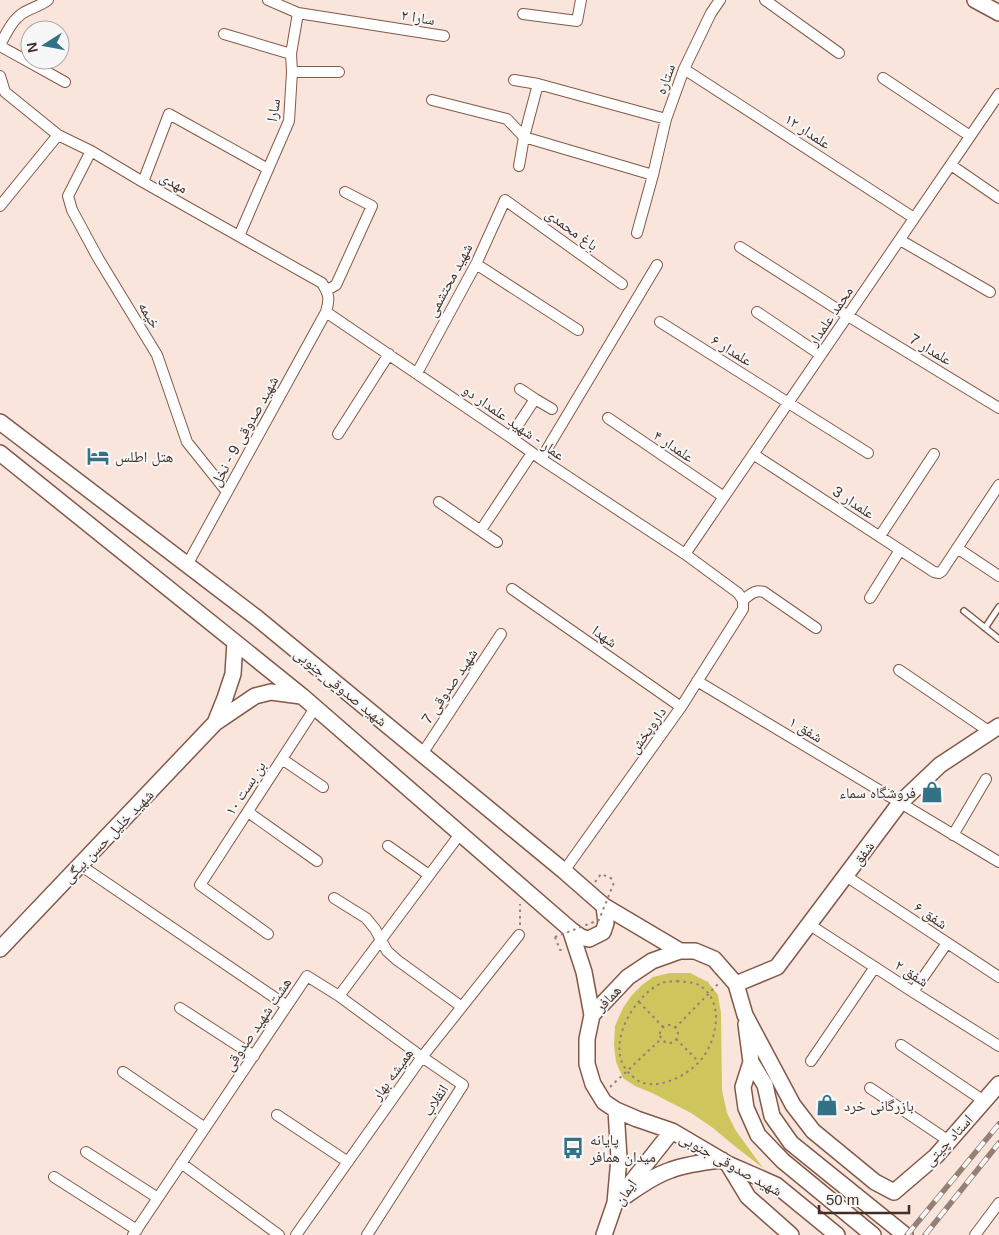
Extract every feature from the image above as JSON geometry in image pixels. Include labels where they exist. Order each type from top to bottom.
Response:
[{"type":"main road","points":[[975,0],[999,13]]},
{"type":"main road","name":"شهید صدوقی جنوبی","points":[[0,422],[257,618],[604,906],[680,951]]},
{"type":"main road","points":[[0,453],[302,696],[570,929],[581,937],[589,939],[603,932],[606,923],[604,906]]},
{"type":"main road","points":[[215,723],[232,674],[235,642]]},
{"type":"main road","points":[[215,723],[255,696],[272,692],[302,696]]},
{"type":"main road","name":"شهید خلیل حسن بیگی","points":[[0,949],[215,723]]},
{"type":"main road","name":"شفق","points":[[732,979],[778,967],[900,803],[940,765],[994,729]]},
{"type":"main road","points":[[570,929],[584,972],[592,1015]]},
{"type":"main road","name":"همافر","points":[[672,1131],[637,1119],[616,1110],[604,1102],[593,1084],[587,1064],[587,1039],[592,1015],[628,976],[652,961],[680,951],[695,951],[714,959],[732,979],[745,1015]]},
{"type":"main road","points":[[745,1015],[793,1104],[813,1131],[875,1182],[894,1192],[887,1219]]},
{"type":"main road","name":"شهید صدوقی جنوبی","points":[[745,1015],[751,1062],[743,1087],[746,1108],[758,1135],[783,1161],[873,1235]]},
{"type":"main road","points":[[751,1062],[765,1085],[772,1116],[791,1143],[905,1235]]},
{"type":"main road","name":"استاد چیتی","points":[[894,1192],[936,1156],[999,1084]]},
{"type":"main road","points":[[615,1203],[619,1158],[616,1110]]},
{"type":"main road","name":"شهید صدوقی جنوبی","points":[[672,1131],[725,1162],[776,1185],[837,1235]]},
{"type":"main road","name":"ایمان","points":[[604,1235],[615,1203],[672,1131]]},
{"type":"main road","points":[[615,1203],[644,1183],[670,1170],[699,1162],[725,1162],[748,1197],[791,1235]]},
{"type":"street","points":[[48,0],[22,14],[7,30],[0,45],[65,82]]},
{"type":"street","points":[[268,0],[298,13]]},
{"type":"street","points":[[523,14],[577,21],[581,0]]},
{"type":"street","name":"ستاره","points":[[636,233],[653,175],[666,119],[684,69],[711,13],[720,0]]},
{"type":"street","points":[[765,0],[839,53]]},
{"type":"street","name":"سارا ۲","points":[[298,13],[444,36]]},
{"type":"street","name":"سارا","points":[[239,236],[289,121],[292,72],[290,54],[298,13]]},
{"type":"street","points":[[224,34],[290,54]]},
{"type":"street","name":"علمدار ۱۲","points":[[684,69],[914,218]]},
{"type":"street","points":[[292,72],[339,72]]},
{"type":"street","name":"مهدی","points":[[0,76],[4,92],[58,135],[322,283],[327,290]]},
{"type":"street","points":[[883,78],[970,136]]},
{"type":"street","points":[[514,80],[538,84],[666,119]]},
{"type":"street","points":[[519,166],[524,137],[538,84]]},
{"type":"street","name":"محمد علمدار","points":[[685,554],[999,94]]},
{"type":"street","points":[[432,100],[507,120],[524,137],[653,175]]},
{"type":"street","points":[[142,182],[170,114],[268,169]]},
{"type":"street","points":[[0,206],[58,135]]},
{"type":"street","name":"خیمه","points":[[91,152],[68,196],[72,210],[98,258],[156,355],[187,442],[227,492]]},
{"type":"street","points":[[951,165],[999,198]]},
{"type":"street","points":[[326,312],[329,301],[327,290],[336,285],[372,206],[345,192]]},
{"type":"street","name":"شهید محتشمی","points":[[417,373],[476,264],[505,200]]},
{"type":"street","name":"باغ محمدی","points":[[505,200],[622,284]]},
{"type":"street","points":[[900,240],[990,292]]},
{"type":"street","name":"علمدار 7","points":[[740,247],[848,316],[999,408]]},
{"type":"street","points":[[476,264],[578,330]]},
{"type":"street","points":[[541,459],[657,265]]},
{"type":"street","name":"شهید صدوقی 9 - نخل","points":[[187,565],[326,312]]},
{"type":"street","name":"عمار - شهید علمدار دو","points":[[326,312],[532,453],[685,554],[738,593],[743,600]]},
{"type":"street","points":[[757,312],[821,355]]},
{"type":"street","name":"علمدار ۶","points":[[660,322],[868,453]]},
{"type":"street","points":[[338,434],[389,354]]},
{"type":"street","points":[[520,389],[552,409]]},
{"type":"street","points":[[510,437],[535,399]]},
{"type":"street","name":"علمدار ۴","points":[[608,418],[724,498]]},
{"type":"street","points":[[481,530],[532,453]]},
{"type":"street","name":"علمدار 3","points":[[753,454],[934,572],[939,573],[942,571],[957,548]]},
{"type":"street","points":[[880,536],[934,454]]},
{"type":"street","points":[[999,485],[957,548],[999,576]]},
{"type":"street","points":[[439,502],[497,542]]},
{"type":"street","points":[[870,598],[900,550]]},
{"type":"street","name":"شهدا","points":[[512,590],[681,707]]},
{"type":"street","points":[[743,600],[754,592],[764,592],[816,628]]},
{"type":"street","name":"داروپخش","points":[[564,871],[681,707],[743,609],[743,600]]},
{"type":"street","name":"شهید صدوقی 7","points":[[422,754],[501,634]]},
{"type":"street","points":[[899,670],[994,729]]},
{"type":"street","name":"شفق ۱","points":[[697,681],[999,862]]},
{"type":"street","name":"بن بست ۱۰","points":[[268,934],[200,885],[315,708]]},
{"type":"street","points":[[282,759],[323,786]]},
{"type":"street","points":[[952,834],[986,779]]},
{"type":"street","points":[[248,812],[317,861]]},
{"type":"street","points":[[339,996],[460,834]]},
{"type":"street","points":[[388,846],[430,875]]},
{"type":"street","points":[[80,865],[287,1006]]},
{"type":"street","name":"شفق ۶","points":[[846,876],[999,977]]},
{"type":"street","points":[[334,898],[366,918],[375,929],[387,951],[397,960],[462,1007]]},
{"type":"street","name":"شفق ۲","points":[[810,925],[999,1046]]},
{"type":"street","name":"همیشه بهار","points":[[296,1235],[422,1057],[520,935]]},
{"type":"street","points":[[913,992],[947,943]]},
{"type":"street","points":[[810,1061],[875,967]]},
{"type":"street","name":"هشت شهید صدوقی","points":[[181,1163],[307,976],[339,996]]},
{"type":"street","name":"انقلاب","points":[[339,996],[463,1085],[367,1235]]},
{"type":"street","points":[[180,1008],[254,1056]]},
{"type":"street","points":[[901,1045],[984,1101]]},
{"type":"street","points":[[123,1072],[205,1128]]},
{"type":"street","points":[[870,1088],[949,1141]]},
{"type":"street","points":[[277,1115],[348,1162]]},
{"type":"street","points":[[86,1152],[158,1198]]},
{"type":"street","points":[[54,1177],[135,1232],[181,1163],[279,1235]]},
{"type":"street","points":[[975,1235],[999,1203]]},
{"type":"lane","points":[[985,628],[999,607]]},
{"type":"lane","points":[[964,611],[999,640]]},
{"type":"path","points":[[560,950],[555,937],[599,920],[615,880],[601,874]]},
{"type":"path","points":[[520,935],[520,900],[527,892]]},
{"type":"path","points":[[675,1028],[709,994],[732,979]]},
{"type":"path","points":[[677,981],[698,984],[709,994],[715,1006],[716,1026],[710,1045],[699,1062],[683,1074],[667,1082],[654,1085],[641,1083],[625,1069],[620,1059],[620,1039],[624,1025],[638,1001],[648,992],[663,982],[677,981]]},
{"type":"path","points":[[638,1001],[663,1027]]},
{"type":"path","points":[[667,1025],[675,1028],[677,1033],[676,1039],[673,1042],[665,1042],[660,1031],[667,1025]]},
{"type":"path","points":[[600,1096],[662,1039]]},
{"type":"path","points":[[676,1039],[699,1062]]},
{"type":"shaded area","points":[[670,973],[690,973],[708,982],[718,995],[721,1013],[722,1090],[727,1113],[736,1131],[763,1168],[691,1113],[635,1086],[623,1078],[616,1062],[614,1045],[615,1026],[623,1008],[642,985],[653,977]]},
{"type":"railway","points":[[907,1235],[999,1124]]},
{"type":"railway","points":[[925,1235],[999,1143]]},
{"type":"place","name":"هتل اطلس","points":[[98,456]]},
{"type":"place","name":"فروشگاه سماء","points":[[932,792]]},
{"type":"place","name":"بازرگانی خرد","points":[[827,1105]]},
{"type":"place","name":"پایانه میدان همافر","points":[[573,1148]]}]
